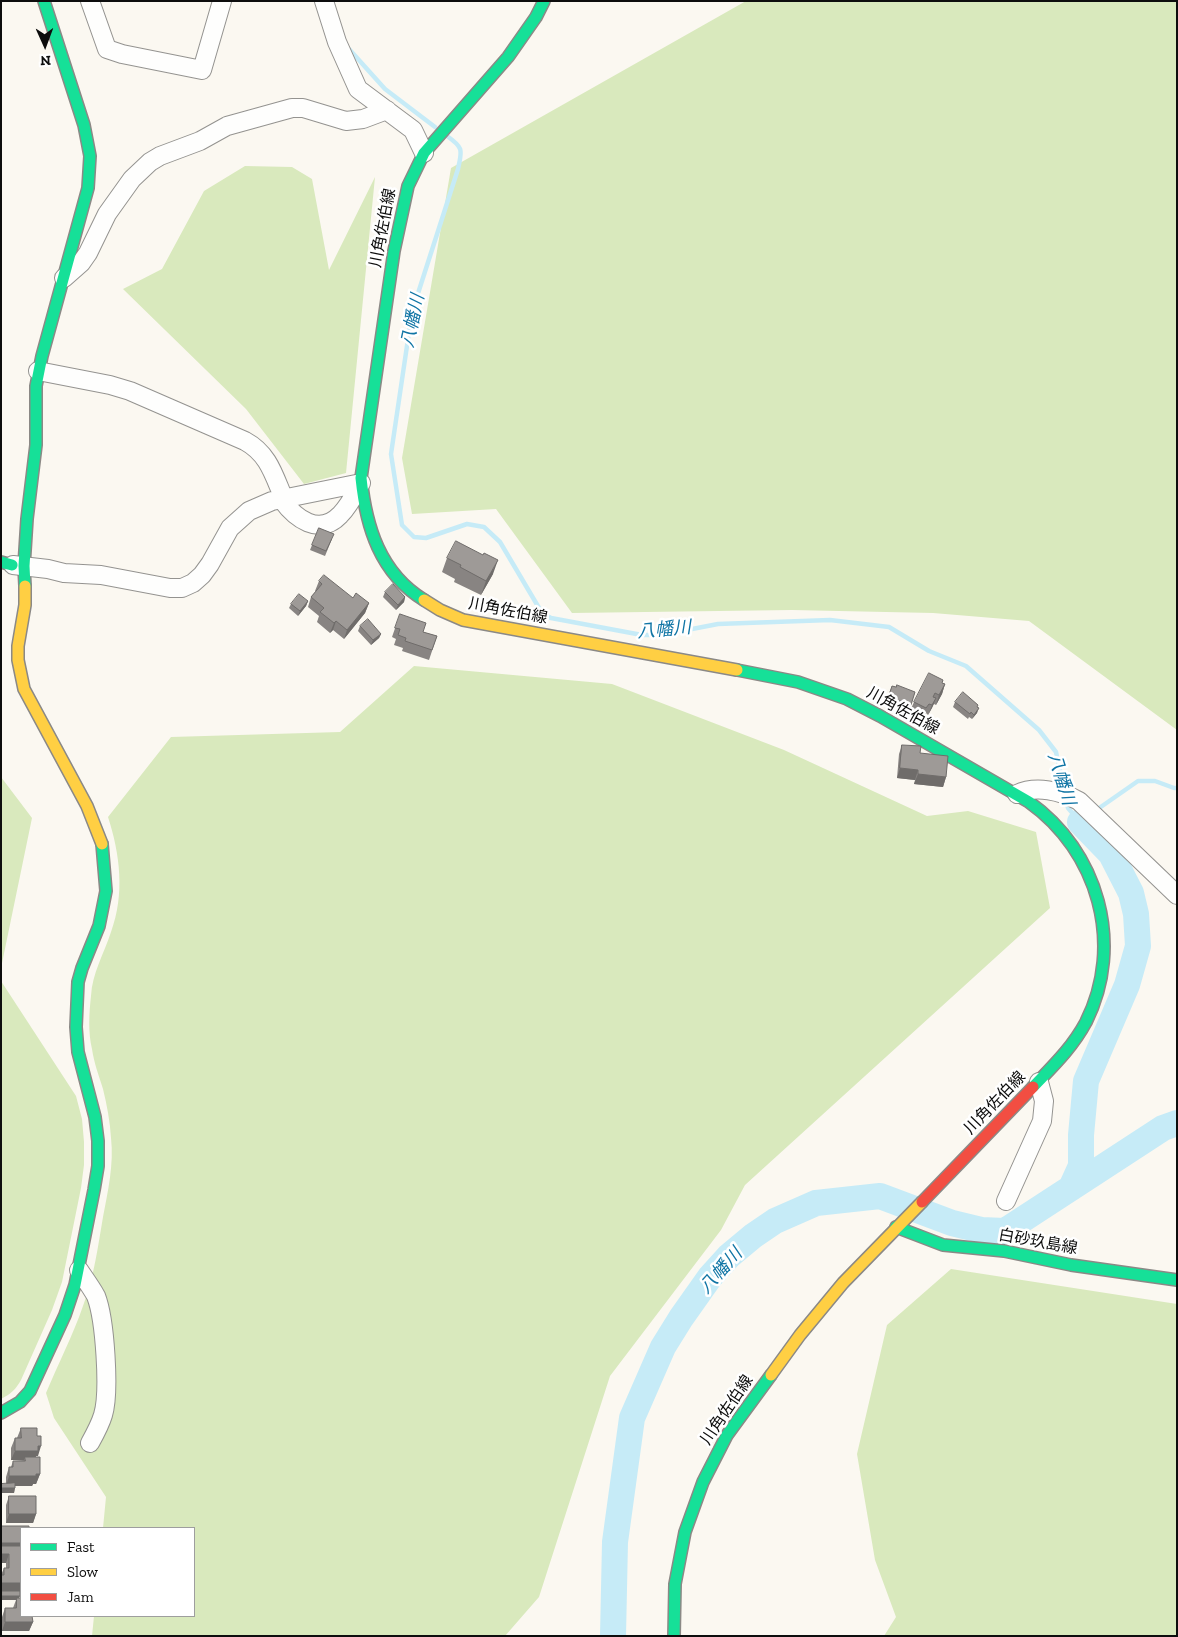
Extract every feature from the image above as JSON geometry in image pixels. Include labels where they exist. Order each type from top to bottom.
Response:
[{"type":"main road","points":[[1,1413],[15,1407],[26,1398],[68,1308],[79,1270],[98,1166],[98,1141],[95,1117],[78,1052],[76,1027],[77,996],[82,968],[99,926],[106,891],[106,874],[101,839],[95,822],[30,703],[20,675],[18,646],[26,594],[12,565],[28,513],[36,456],[38,371],[88,188],[90,156],[84,125],[44,1]]},
{"type":"main road","name":"川角佐伯線","points":[[544,1],[536,17],[508,57],[429,148],[408,186],[394,251],[361,483],[364,512],[383,559],[405,586],[418,597],[448,614],[480,624],[788,679],[841,695],[1017,794],[1047,816],[1072,843],[1090,876],[1097,893],[1104,930],[1103,967],[1100,985],[1090,1012],[1078,1036],[1067,1052],[843,1283],[816,1315],[742,1413],[714,1458],[696,1499],[685,1532],[676,1584],[674,1636]]},
{"type":"main road","name":"白砂玖島線","points":[[897,1226],[943,1245],[1004,1251],[1071,1265],[1177,1280]]},
{"type":"street","points":[[90,1],[107,49],[122,54],[202,70],[222,1]]},
{"type":"street","points":[[324,1],[337,42],[358,89],[414,130],[429,148]]},
{"type":"street","points":[[64,278],[81,263],[88,253],[105,217],[132,179],[150,162],[160,156],[200,141],[227,126],[286,109],[303,108],[346,121],[363,119],[387,110]]},
{"type":"street","points":[[38,371],[125,389],[245,441],[263,455],[283,499],[291,511],[304,522],[328,523],[338,517],[346,508],[361,483]]},
{"type":"street","points":[[12,565],[48,569],[64,574],[101,575],[170,588],[182,588],[202,576],[223,539],[239,519],[249,511],[260,505],[283,499],[361,483]]},
{"type":"street","points":[[1017,794],[1036,789],[1057,793],[1079,801],[1177,895]]},
{"type":"street","points":[[1006,1201],[1042,1121],[1044,1101],[1039,1082]]},
{"type":"street","points":[[79,1270],[96,1297],[103,1333],[106,1402],[98,1428],[90,1443]]},
{"type":"green space","points":[[746,1],[1177,1],[1177,730],[1029,621],[933,613],[792,610],[572,613],[496,509],[412,514],[402,458],[451,168]]},
{"type":"green space","points":[[245,166],[292,167],[312,179],[329,270],[375,177],[346,473],[304,484],[246,409],[123,289],[162,269],[204,191]]},
{"type":"green space","points":[[414,666],[612,684],[784,750],[927,816],[968,811],[1036,832],[1050,908],[745,1185],[721,1230],[610,1376],[539,1597],[505,1636],[92,1636],[94,1617],[195,1617],[195,1527],[103,1527],[106,1497],[54,1418],[46,1393],[75,1328],[90,1284],[109,1187],[112,1148],[109,1120],[93,1054],[89,1023],[94,979],[111,932],[118,903],[118,860],[108,817],[171,737],[340,732]]},
{"type":"green space","points":[[1,777],[32,818],[1,968]]},
{"type":"green space","points":[[1,981],[76,1096],[82,1119],[84,1165],[62,1282],[52,1310],[21,1380],[13,1391],[1,1399]]},
{"type":"green space","points":[[951,1269],[1177,1304],[1177,1636],[884,1636],[896,1617],[875,1560],[857,1454],[887,1325]]},
{"type":"building","points":[[319,528],[334,534],[326,551],[312,545]]},
{"type":"building","points":[[456,541],[483,555],[484,553],[498,560],[486,581],[447,558]]},
{"type":"building","points":[[324,575],[353,598],[356,593],[369,603],[347,630],[320,612],[324,608],[311,597],[322,584],[319,581]]},
{"type":"building","points":[[393,584],[405,597],[398,605],[385,592]]},
{"type":"building","points":[[299,594],[308,601],[300,611],[291,604]]},
{"type":"building","points":[[400,614],[426,623],[423,632],[437,636],[432,650],[405,641],[406,638],[398,635],[400,629],[395,628]]},
{"type":"building","points":[[368,619],[381,634],[373,640],[360,626]]},
{"type":"building","points":[[929,673],[943,680],[942,683],[945,684],[939,695],[935,693],[933,697],[936,698],[932,705],[929,704],[926,708],[914,702]]},
{"type":"building","points":[[897,685],[915,692],[911,705],[889,695],[892,686],[896,687]]},
{"type":"building","points":[[963,692],[978,705],[977,707],[979,708],[974,715],[955,702]]},
{"type":"building","points":[[902,745],[921,746],[920,753],[948,756],[946,777],[918,774],[918,770],[900,768]]},
{"type":"building","points":[[21,1428],[37,1428],[37,1436],[41,1436],[41,1446],[38,1446],[38,1451],[15,1451],[15,1438],[21,1438]]},
{"type":"building","points":[[25,1457],[40,1457],[40,1474],[36,1474],[36,1476],[9,1476],[9,1467],[13,1467],[13,1461],[25,1461]]},
{"type":"building","points":[[15,1483],[15,1488],[1,1488],[1,1484]]},
{"type":"building","points":[[9,1496],[36,1496],[36,1514],[9,1514]]},
{"type":"building","points":[[1,1526],[29,1526],[20,1527],[20,1543],[1,1543]]},
{"type":"building","points":[[1,1546],[20,1546],[20,1583],[1,1583],[1,1575],[4,1575],[4,1568],[9,1568],[9,1554],[1,1554]]},
{"type":"building","points":[[2,1591],[20,1591],[20,1596],[2,1596]]},
{"type":"building","points":[[17,1598],[20,1598],[20,1617],[32,1617],[33,1622],[5,1622],[5,1608],[16,1608]]},
{"type":"waterway","name":"八幡川","points":[[349,49],[385,89],[435,127]]},
{"type":"waterway","name":"八幡川","points":[[447,136],[459,147],[461,153],[458,169],[412,312],[391,454],[402,525],[414,537],[426,538],[467,524],[484,527],[500,542],[542,613],[551,618],[642,635],[661,635],[718,624],[830,620],[889,627],[929,651],[966,666],[1039,730],[1056,752],[1064,790]]},
{"type":"waterway","points":[[1095,811],[1138,781],[1155,781],[1177,788]]},
{"type":"waterway","name":"八幡川","points":[[1066,800],[1068,808],[1080,822],[1088,816]]},
{"type":"waterway","name":"八幡川","points":[[1071,1188],[1081,1166],[1081,1135],[1086,1081],[1127,985],[1138,946],[1136,914],[1131,893],[1111,854],[1080,822]]},
{"type":"waterway","name":"八幡川","points":[[613,1636],[615,1542],[632,1418],[663,1347],[710,1277],[729,1256],[775,1221],[816,1203],[880,1196],[952,1223],[981,1230],[1005,1231],[1163,1128],[1177,1123]]},
{"type":"traffic: fast","points":[[25,586],[24,566],[27,519],[36,445],[36,386],[42,356],[88,188],[90,156],[84,125],[44,1]]},
{"type":"traffic: fast","points":[[424,600],[396,576],[378,547],[367,514],[361,478],[394,251],[408,186],[424,153],[508,57],[536,17],[544,1]]},
{"type":"traffic: fast","points":[[1,562],[12,565]]},
{"type":"traffic: fast","points":[[737,670],[798,682],[847,699],[880,716],[1029,802],[1053,822],[1072,846],[1088,873],[1098,901],[1103,931],[1103,962],[1098,992],[1081,1031],[1055,1064],[1033,1087]]},
{"type":"traffic: fast","points":[[1,1413],[20,1402],[30,1391],[65,1315],[75,1285],[94,1190],[98,1166],[98,1141],[95,1117],[78,1052],[76,1027],[78,982],[99,926],[106,891],[102,844]]},
{"type":"traffic: fast","points":[[896,1227],[943,1245],[1004,1251],[1071,1265],[1177,1280]]},
{"type":"traffic: fast","points":[[674,1636],[675,1584],[685,1532],[703,1482],[727,1435],[771,1375]]},
{"type":"traffic: slow","points":[[25,586],[25,605],[18,646],[18,660],[24,689],[87,806],[102,844]]},
{"type":"traffic: slow","points":[[424,600],[440,610],[463,620],[737,670]]},
{"type":"traffic: slow","points":[[771,1375],[800,1335],[843,1283],[922,1202]]},
{"type":"traffic: jam","points":[[922,1202],[1033,1087]]}]
